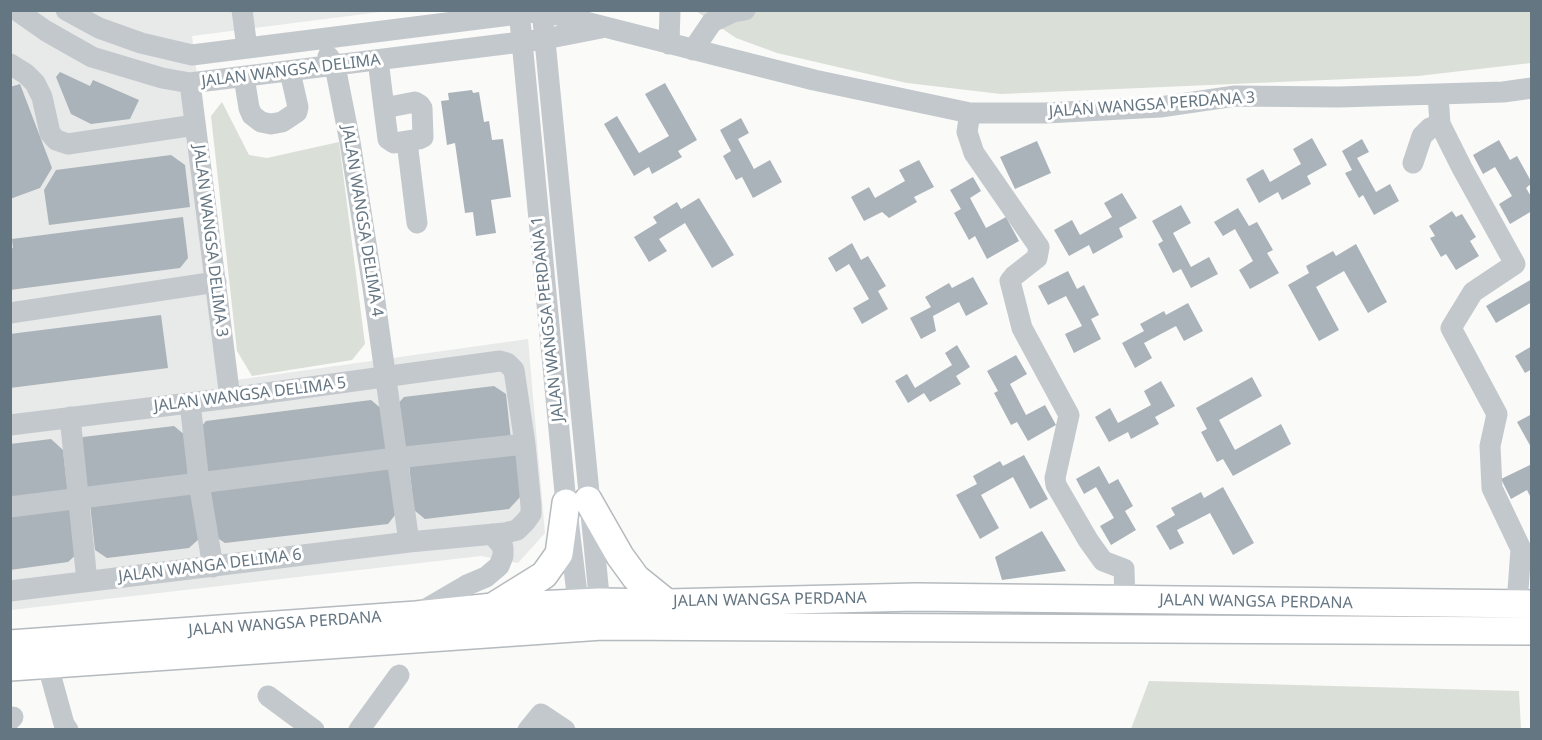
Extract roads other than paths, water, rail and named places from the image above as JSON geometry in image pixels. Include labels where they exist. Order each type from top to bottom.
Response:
[{"type":"main road","points":[[577,501],[636,578],[667,603]]},
{"type":"main road","points":[[493,607],[544,575],[559,554],[577,501]]},
{"type":"main road","name":"JALAN WANGSA PERDANA","points":[[10,667],[48,666],[590,615],[667,603],[916,597],[1524,604]]},
{"type":"main road","name":"JALAN WANGSA PERDANA","points":[[10,644],[416,615],[493,607],[590,615],[1532,631]]},
{"type":"street","name":"JALAN WANGSA DELIMA","points":[[66,10],[99,28],[141,43],[192,55],[519,12],[542,11]]},
{"type":"street","points":[[242,10],[247,48]]},
{"type":"street","points":[[462,21],[484,10]]},
{"type":"street","points":[[669,44],[670,10]]},
{"type":"street","points":[[693,50],[712,22],[733,12],[745,10]]},
{"type":"street","name":"JALAN WANGSA PERDANA 3","points":[[542,11],[587,20],[669,44],[814,80],[970,113],[1046,113],[1148,107],[1235,96],[1339,97],[1503,92],[1532,88]]},
{"type":"street","name":"JALAN WANGSA PERDANA 1","points":[[542,11],[577,501]]},
{"type":"street","name":"JALAN WANGSA PERDANA 1","points":[[519,12],[525,86],[590,615]]},
{"type":"street","name":"JALAN WANGSA DELIMA","points":[[15,16],[92,57],[162,78],[190,83],[545,39]]},
{"type":"street","name":"JALAN WANGSA PERDANA 3","points":[[545,39],[587,20]]},
{"type":"street","points":[[222,51],[255,60],[316,49],[324,52],[335,66]]},
{"type":"street","points":[[458,50],[491,54],[504,59],[515,70],[525,86]]},
{"type":"street","points":[[378,60],[384,108],[388,139],[394,143],[407,142],[423,136],[422,108],[415,102],[384,108]]},
{"type":"street","points":[[10,64],[36,83],[42,97],[50,133],[57,140],[68,144],[195,124]]},
{"type":"street","name":"JALAN WANGSA DELIMA 4","points":[[335,66],[373,288],[409,542]]},
{"type":"street","points":[[244,77],[252,115],[261,122],[271,124],[282,122],[297,112],[298,106],[290,72]]},
{"type":"street","name":"JALAN WANGSA DELIMA 3","points":[[190,83],[230,398]]},
{"type":"street","points":[[1438,94],[1440,124],[1461,168],[1515,264],[1473,292],[1451,328],[1497,414],[1490,446],[1492,488],[1521,549],[1524,604]]},
{"type":"street","points":[[970,113],[967,132],[974,153],[1039,247],[1037,258],[1010,281],[1023,328],[1069,415],[1055,478],[1056,485],[1103,561],[1124,569],[1125,600]]},
{"type":"street","points":[[1413,163],[1422,136],[1430,128],[1440,124]]},
{"type":"street","points":[[407,142],[417,222]]},
{"type":"street","points":[[10,313],[216,282]]},
{"type":"street","name":"JALAN WANGA DELIMA 6","points":[[10,591],[517,530],[531,514],[525,444],[514,370],[507,363],[500,361],[490,363]]},
{"type":"street","name":"JALAN WANGSA DELIMA 5","points":[[10,425],[490,363]]},
{"type":"street","points":[[189,403],[213,567]]},
{"type":"street","points":[[70,417],[87,581]]},
{"type":"street","points":[[10,507],[525,444]]},
{"type":"street","points":[[416,615],[466,585],[486,578],[499,566],[503,556],[503,547],[492,534]]},
{"type":"street","points":[[48,666],[64,724],[68,729]]},
{"type":"street","points":[[359,729],[399,675]]},
{"type":"street","points":[[268,696],[314,729]]},
{"type":"street","points":[[535,722],[565,729]]}]
